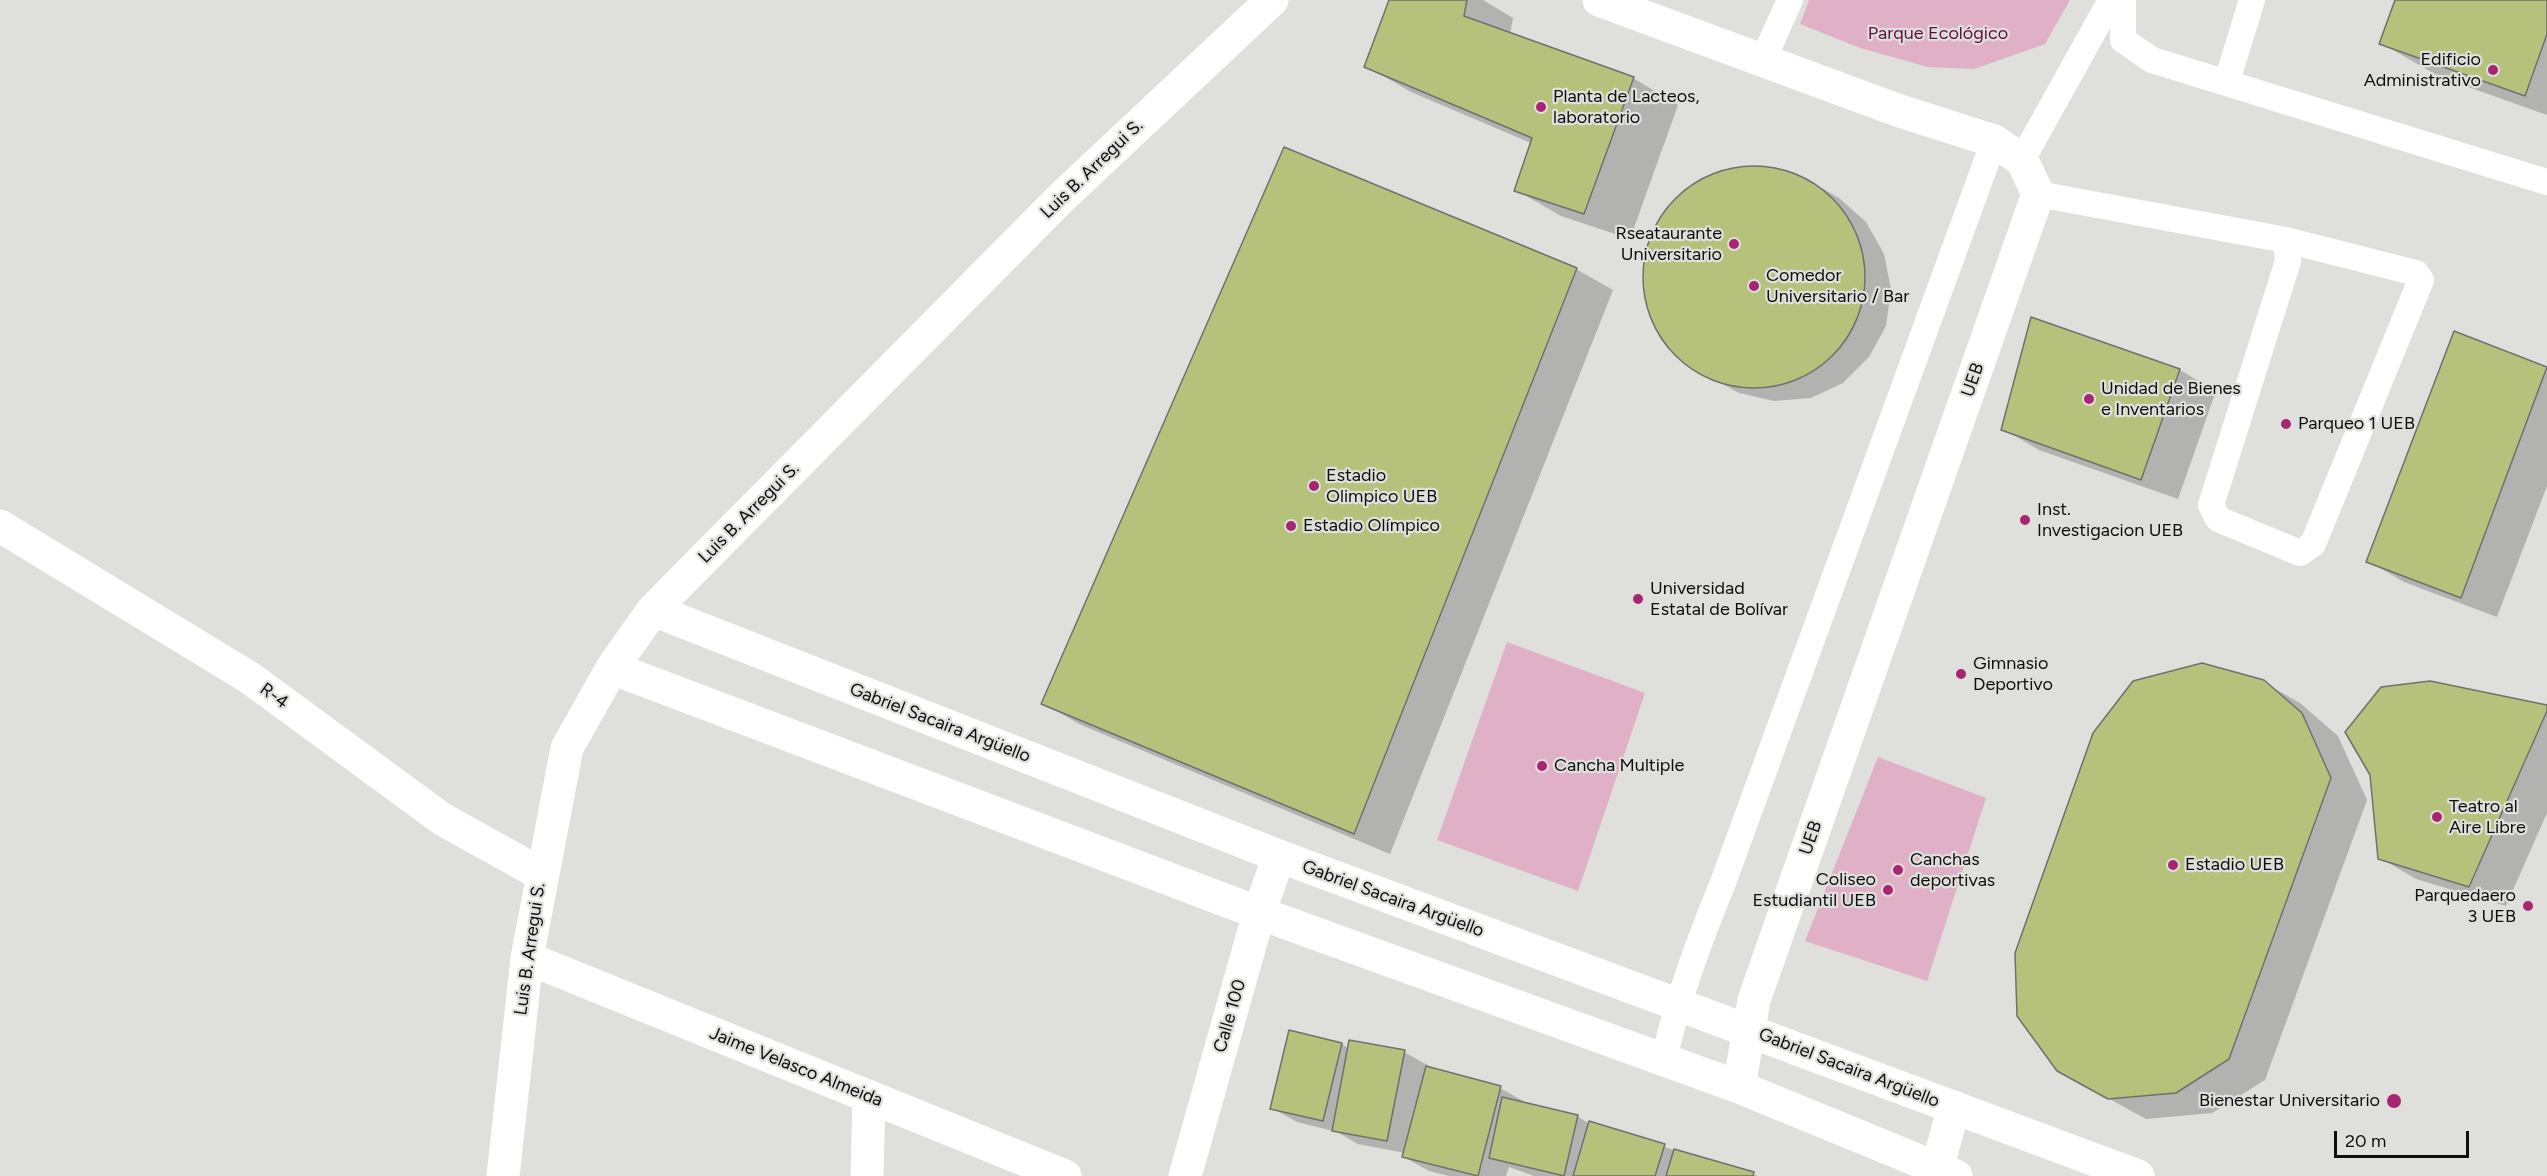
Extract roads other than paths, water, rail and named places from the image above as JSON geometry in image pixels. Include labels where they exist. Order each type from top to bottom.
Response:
[{"type":"street","name":"Luis B. Arregui S.","points":[[503,1176],[527,958],[541,874],[567,748],[612,668],[653,610],[1060,198],[1272,0]]},
{"type":"street","points":[[1599,0],[1897,110],[1994,141],[2022,159],[2038,194]]},
{"type":"street","name":"UEB","points":[[1739,1087],[1754,1000],[2038,194]]},
{"type":"street","name":"R-4","points":[[0,526],[250,678],[442,819],[541,874]]},
{"type":"street","name":"Gabriel Sacaira Argüello","points":[[653,610],[1278,856],[2138,1176]]},
{"type":"street","points":[[612,668],[1259,913],[1739,1087],[1942,1174],[1954,1107]]},
{"type":"street","name":"Calle 100","points":[[1185,1176],[1259,913],[1278,856]]},
{"type":"street","name":"Jaime Velasco Almeida","points":[[527,958],[1065,1176]]},
{"type":"street","points":[[867,1176],[869,1097]]},
{"type":"lane","points":[[1763,60],[1790,0]]},
{"type":"lane","points":[[2022,159],[2111,0]]},
{"type":"lane","points":[[2123,0],[2123,40],[2152,60],[2227,81],[2547,182]]},
{"type":"lane","points":[[2227,81],[2252,0]]},
{"type":"lane","points":[[1664,1059],[1677,1004],[1994,141]]},
{"type":"lane","points":[[2038,194],[2286,240],[2416,273],[2421,280],[2313,544],[2300,553],[2218,519],[2211,505],[2288,261],[2286,240]]},
{"type":"place","name":"Edificio Administrativo","points":[[2493,70]]},
{"type":"place","name":"Planta de Lacteos, laboratorio","points":[[1541,107]]},
{"type":"place","name":"Rseataurante Universitario","points":[[1734,244]]},
{"type":"place","name":"Comedor Universitario / Bar","points":[[1754,286]]},
{"type":"place","name":"Unidad de Bienes e Inventarios","points":[[2089,399]]},
{"type":"place","name":"Parqueo 1 UEB","points":[[2286,424]]},
{"type":"place","name":"Estadio Olimpico UEB","points":[[1314,486]]},
{"type":"place","name":"Inst. Investigacion UEB","points":[[2025,520]]},
{"type":"place","name":"Estadio Olímpico","points":[[1291,526]]},
{"type":"place","name":"Universidad Estatal de Bolívar","points":[[1638,599]]},
{"type":"place","name":"Gimnasio Deportivo","points":[[1961,674]]},
{"type":"place","name":"Cancha Multiple","points":[[1542,766]]},
{"type":"place","name":"Teatro al Aire Libre","points":[[2437,817]]},
{"type":"place","name":"Estadio UEB","points":[[2173,865]]},
{"type":"place","name":"Canchas deportivas","points":[[1898,870]]},
{"type":"place","name":"Coliseo Estudiantil UEB","points":[[1888,890]]},
{"type":"place","name":"Parquedaero 3 UEB","points":[[2528,906]]},
{"type":"place","name":"Bienestar Universitario","points":[[2394,1101]]},
{"type":"park label","name":"Parque Ecológico","points":[[1938,34]]}]
